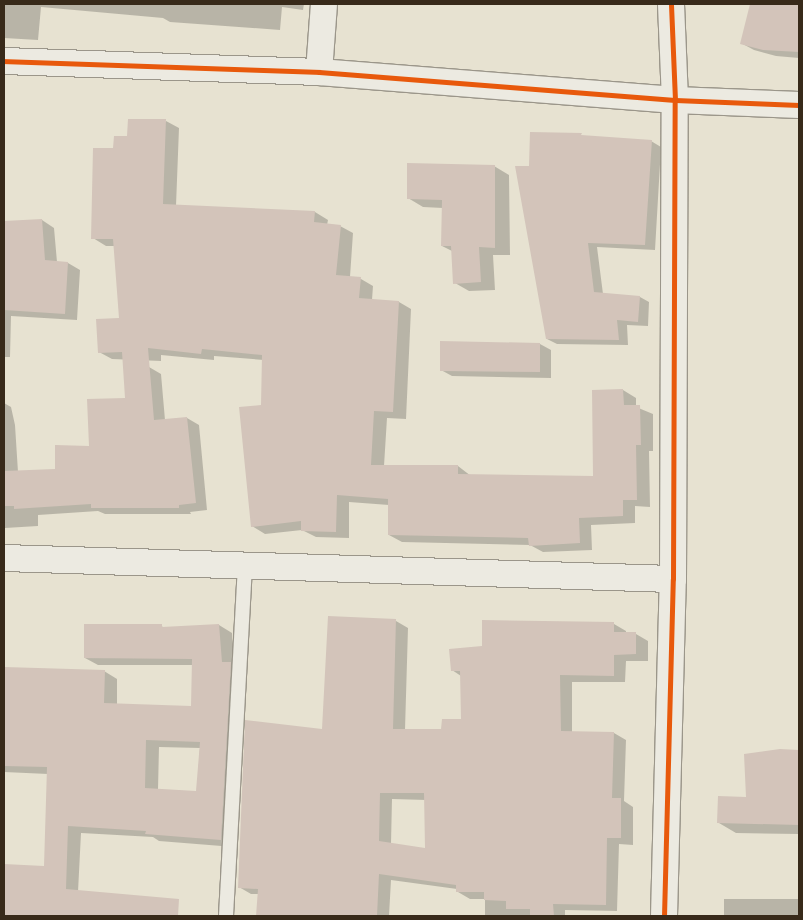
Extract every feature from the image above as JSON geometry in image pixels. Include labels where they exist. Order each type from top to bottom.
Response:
[{"type":"street","points":[[319,72],[324,4]]},
{"type":"street","points":[[664,916],[673,579],[675,100],[671,4]]},
{"type":"street","points":[[4,61],[319,72],[675,100],[799,105]]},
{"type":"street","points":[[4,558],[673,579]]},
{"type":"lane","points":[[226,916],[245,566]]},
{"type":"building","points":[[750,4],[799,4],[799,52],[763,50],[740,44]]},
{"type":"building","points":[[128,119],[166,119],[163,204],[315,211],[314,222],[341,225],[336,275],[361,277],[359,298],[399,301],[393,412],[374,411],[371,465],[458,465],[458,474],[593,476],[592,390],[623,389],[624,405],[640,405],[641,445],[636,445],[637,500],[623,500],[623,516],[579,518],[580,543],[529,546],[528,538],[388,535],[388,499],[337,495],[336,532],[301,531],[301,521],[251,527],[239,407],[261,405],[262,355],[202,349],[201,354],[148,348],[154,420],[187,417],[196,503],[179,505],[179,508],[91,508],[91,504],[14,509],[14,506],[4,506],[4,471],[55,469],[55,445],[89,446],[87,399],[125,398],[122,352],[98,353],[96,319],[119,318],[113,239],[91,239],[93,148],[113,148],[114,136],[127,136]]},
{"type":"building","points":[[530,132],[582,133],[581,135],[652,140],[645,245],[588,243],[594,292],[640,296],[638,322],[617,320],[619,340],[546,339],[515,166],[529,166]]},
{"type":"building","points":[[407,163],[495,165],[495,248],[479,247],[481,282],[453,284],[451,246],[441,246],[442,200],[407,199]]},
{"type":"building","points":[[42,219],[45,260],[68,262],[65,314],[4,310],[4,221]]},
{"type":"building","points":[[440,341],[540,343],[540,372],[440,371]]},
{"type":"building","points":[[328,616],[396,619],[393,729],[441,729],[442,719],[461,719],[460,671],[451,671],[449,649],[482,646],[482,620],[614,622],[614,632],[636,632],[636,654],[614,655],[614,676],[560,675],[561,731],[614,732],[612,798],[621,798],[621,838],[607,838],[606,905],[553,904],[554,916],[530,916],[530,909],[506,909],[506,901],[484,900],[484,892],[456,892],[456,885],[379,874],[377,916],[256,916],[258,889],[238,888],[245,720],[322,729]],"holes":[[[380,793],[424,793],[425,848],[379,841]]]},
{"type":"building","points":[[84,624],[162,624],[162,627],[219,624],[222,662],[231,662],[221,840],[145,834],[146,831],[68,826],[66,889],[179,899],[178,916],[4,916],[4,864],[44,866],[47,767],[4,766],[4,667],[105,670],[104,703],[191,706],[192,659],[84,658]],"holes":[[[146,740],[200,742],[196,791],[145,788]]]},
{"type":"building","points":[[780,749],[799,750],[799,825],[717,823],[718,796],[746,797],[744,754]]},
{"type":"cycle path","points":[[664,916],[673,579],[675,100],[671,4]]},
{"type":"cycle path","points":[[4,61],[319,72],[675,100],[799,105]]}]
